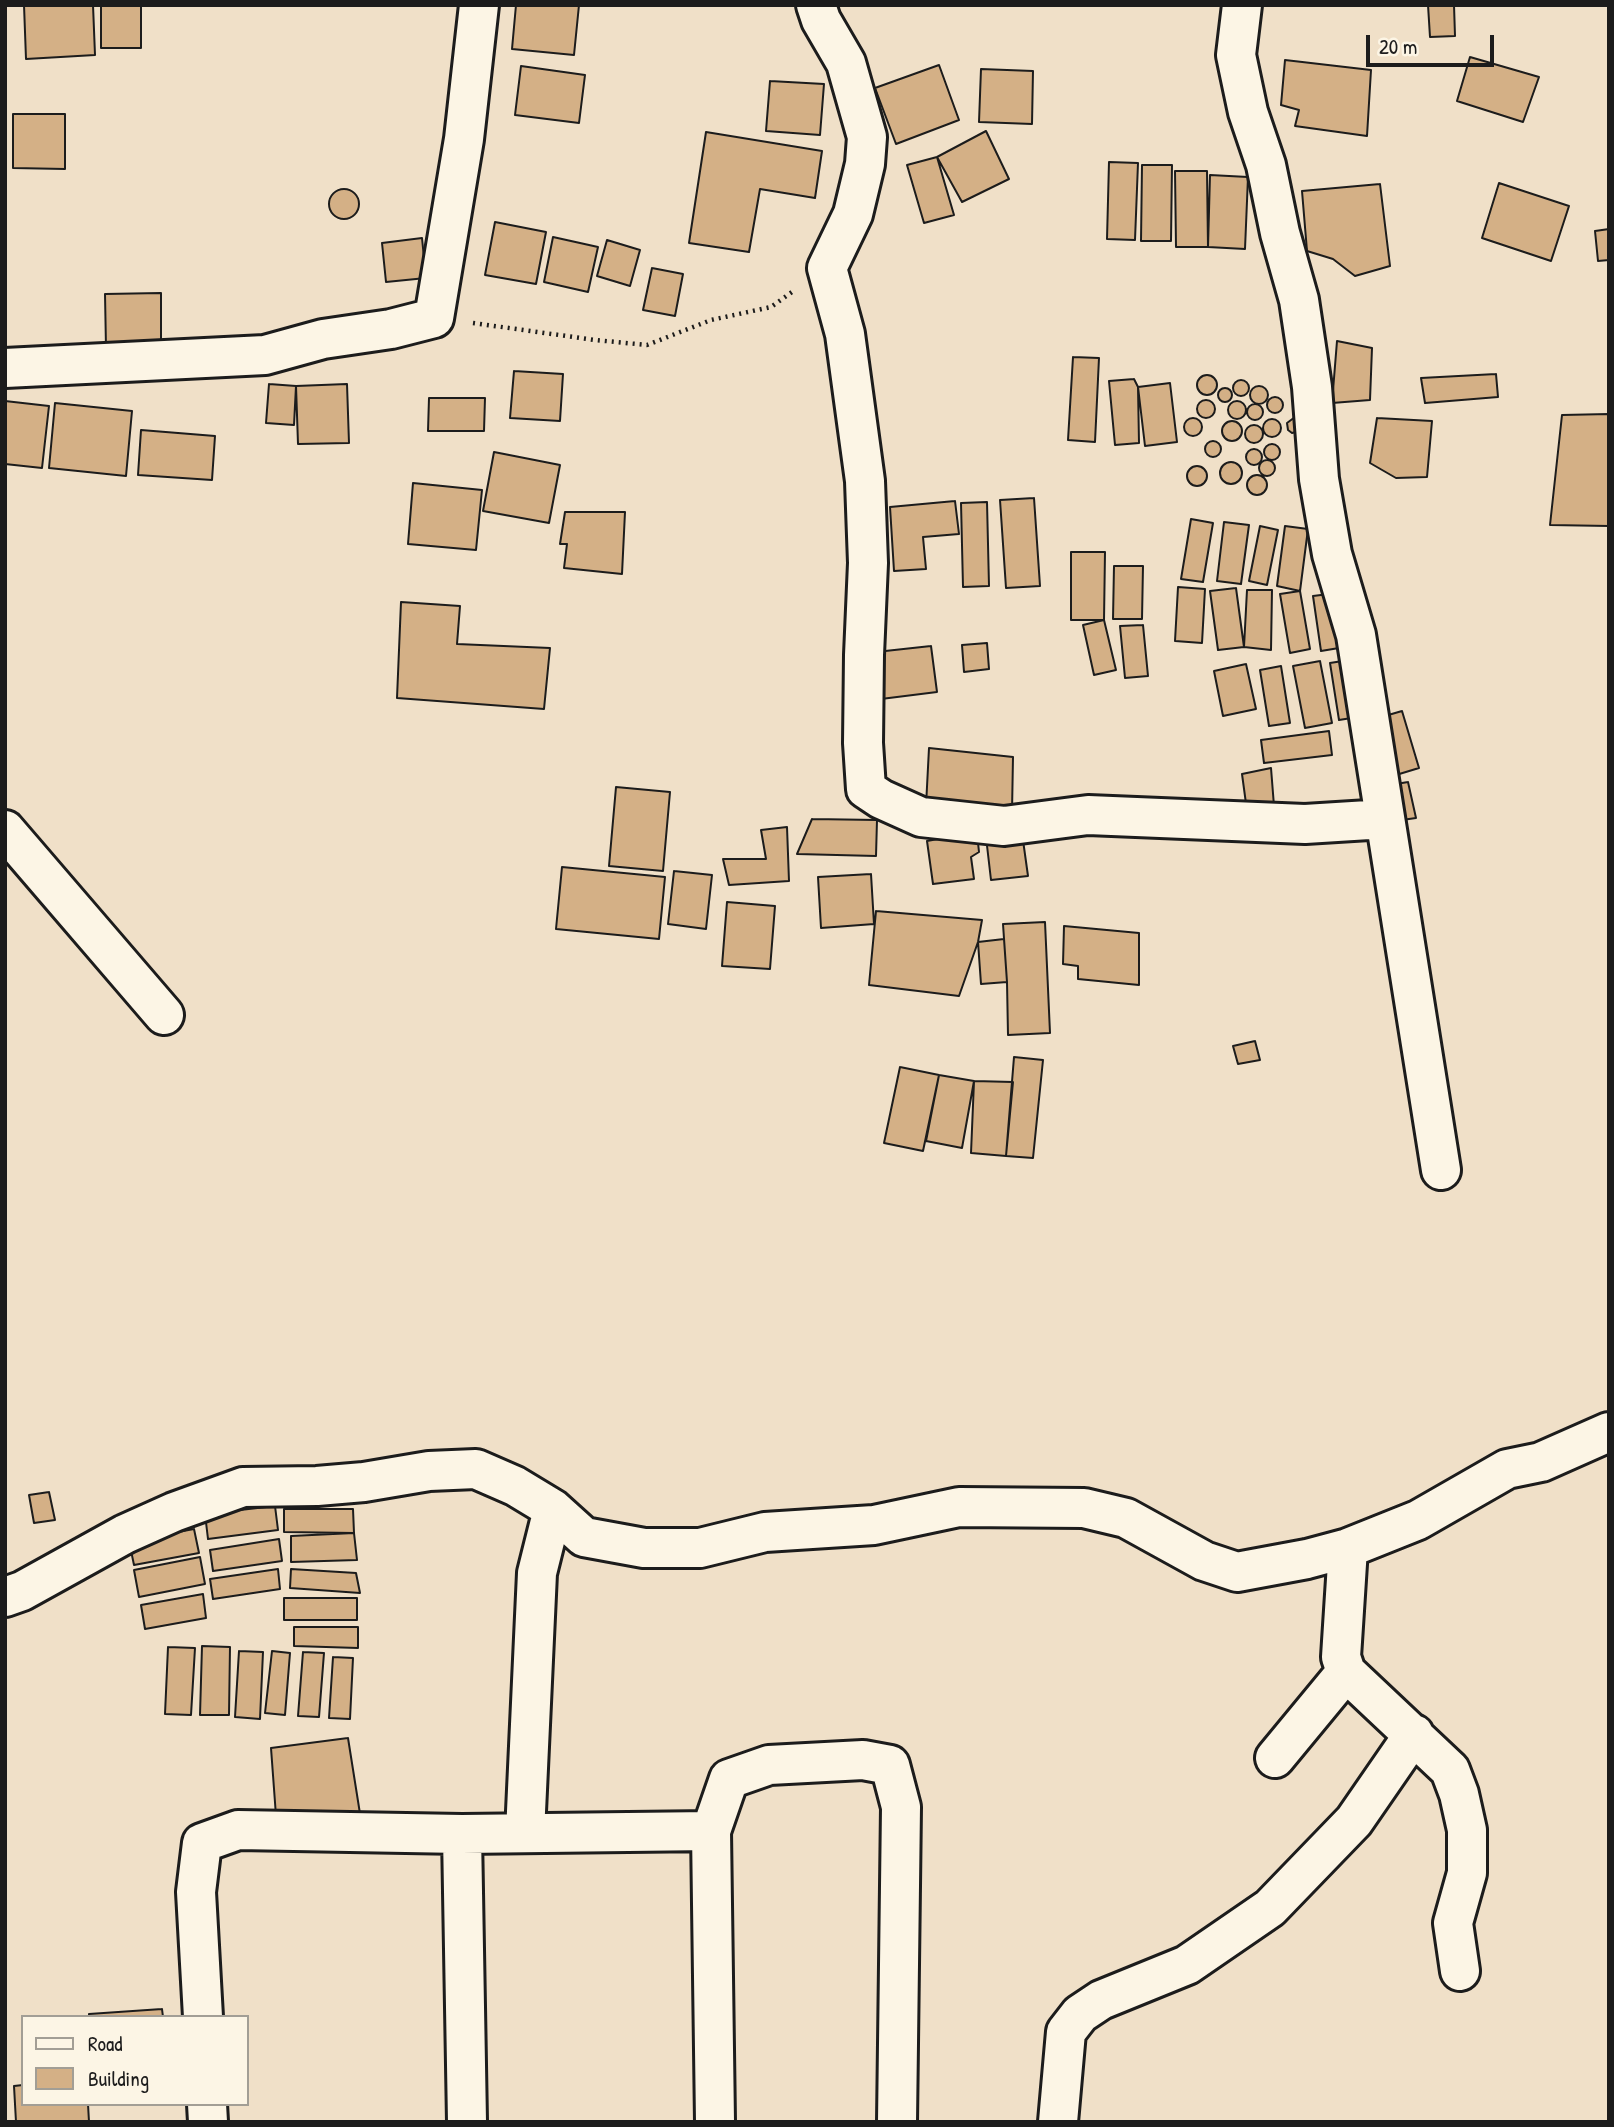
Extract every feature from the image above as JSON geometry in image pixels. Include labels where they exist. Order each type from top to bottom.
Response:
[{"type":"street","points":[[5,369],[265,355],[323,339],[391,329],[434,318],[464,139],[479,5]]},
{"type":"street","points":[[816,5],[821,20],[846,63],[867,137],[865,164],[853,214],[827,268],[845,334],[864,481],[868,563],[863,743],[866,789],[921,817],[1004,826],[1088,815],[1305,824],[1385,818]]},
{"type":"street","points":[[1242,5],[1236,55],[1248,112],[1266,164],[1280,233],[1299,300],[1312,387],[1319,479],[1332,554],[1356,635],[1441,1170]]},
{"type":"street","points":[[5,830],[164,1015]]},
{"type":"street","points":[[5,1597],[22,1591],[138,1529],[202,1501],[243,1487],[317,1486],[364,1482],[429,1471],[476,1469],[515,1486],[553,1509],[584,1537],[644,1548],[700,1548],[765,1532],[874,1525],[959,1507],[1084,1508],[1126,1518],[1204,1561],[1237,1572],[1348,1548],[1418,1520],[1507,1469],[1541,1462],[1609,1432]]},
{"type":"street","points":[[525,1833],[537,1573],[553,1509]]},
{"type":"street","points":[[1348,1548],[1341,1657],[1346,1672],[1450,1770],[1459,1794],[1467,1830],[1467,1873],[1453,1923],[1460,1971]]},
{"type":"street","points":[[1275,1758],[1346,1672]]},
{"type":"street","points":[[1058,2122],[1066,2032],[1080,2014],[1101,2000],[1187,1965],[1270,1908],[1354,1821],[1414,1734]]},
{"type":"street","points":[[715,2122],[711,1831],[729,1779],[769,1765],[863,1760],[890,1765],[901,1807],[897,2122]]},
{"type":"street","points":[[202,2015],[195,1892],[202,1843],[238,1830],[462,1833],[711,1831]]},
{"type":"street","points":[[462,1833],[467,2122]]},
{"type":"path","points":[[434,318],[647,345],[711,320],[771,307],[827,268]]},
{"type":"building","points":[[24,5],[93,5],[95,55],[26,59]]},
{"type":"building","points":[[101,5],[141,5],[141,48],[101,48]]},
{"type":"building","points":[[516,5],[579,5],[574,55],[512,49]]},
{"type":"building","points":[[1428,5],[1454,5],[1455,36],[1430,37]]},
{"type":"building","points":[[1470,57],[1539,77],[1523,122],[1457,101]]},
{"type":"building","points":[[1285,60],[1371,70],[1367,136],[1295,126],[1299,110],[1281,105]]},
{"type":"building","points":[[939,65],[959,120],[896,144],[875,88]]},
{"type":"building","points":[[521,66],[585,75],[579,123],[515,115]]},
{"type":"building","points":[[981,69],[1033,71],[1032,124],[979,122]]},
{"type":"building","points":[[770,81],[824,84],[820,135],[766,131]]},
{"type":"building","points":[[13,114],[65,114],[65,169],[13,168]]},
{"type":"building","points":[[986,131],[1009,179],[962,202],[937,157]]},
{"type":"building","points":[[706,132],[822,151],[815,198],[760,189],[749,252],[689,243]]},
{"type":"building","points":[[937,157],[954,215],[924,223],[907,165]]},
{"type":"building","points":[[1109,162],[1138,163],[1135,240],[1107,239]]},
{"type":"building","points":[[1142,165],[1172,165],[1171,241],[1141,241]]},
{"type":"building","points":[[1175,171],[1207,171],[1208,247],[1176,247]]},
{"type":"building","points":[[1210,175],[1248,177],[1245,249],[1208,247]]},
{"type":"building","points":[[1499,183],[1569,206],[1551,261],[1482,238]]},
{"type":"building","points":[[1380,184],[1390,266],[1355,276],[1333,259],[1307,251],[1302,191]]},
{"type":"building","points":[[344,189],[355,193],[359,204],[355,215],[344,219],[333,215],[329,204],[333,193]]},
{"type":"building","points":[[495,222],[546,232],[536,284],[485,275]]},
{"type":"building","points":[[1609,229],[1609,260],[1598,261],[1595,231]]},
{"type":"building","points":[[553,237],[598,247],[588,292],[544,282]]},
{"type":"building","points":[[422,238],[426,278],[386,282],[382,243]]},
{"type":"building","points":[[607,240],[640,250],[630,286],[597,276]]},
{"type":"building","points":[[652,268],[683,274],[675,316],[643,310]]},
{"type":"building","points":[[161,293],[161,347],[106,348],[105,294]]},
{"type":"building","points":[[1337,341],[1372,348],[1370,400],[1332,403]]},
{"type":"building","points":[[1073,357],[1099,358],[1095,442],[1068,440]]},
{"type":"building","points":[[514,371],[563,374],[560,421],[510,418]]},
{"type":"building","points":[[1496,374],[1498,397],[1425,403],[1421,378]]},
{"type":"building","points":[[1203,375],[1211,375],[1217,385],[1211,395],[1203,395],[1197,389],[1197,381]]},
{"type":"building","points":[[1134,379],[1138,387],[1139,443],[1115,445],[1109,381]]},
{"type":"building","points":[[1238,380],[1244,380],[1249,388],[1247,394],[1238,396],[1233,391],[1233,385]]},
{"type":"building","points":[[1170,383],[1177,442],[1145,446],[1138,387]]},
{"type":"building","points":[[269,384],[296,386],[294,425],[266,423]]},
{"type":"building","points":[[347,384],[349,443],[298,444],[296,386]]},
{"type":"building","points":[[1259,386],[1265,389],[1268,395],[1265,401],[1259,404],[1253,401],[1250,395],[1253,389]]},
{"type":"building","points":[[1225,388],[1230,390],[1230,400],[1225,402],[1220,400],[1218,395],[1220,390]]},
{"type":"building","points":[[1275,397],[1281,399],[1281,411],[1275,413],[1269,411],[1267,405],[1269,399]]},
{"type":"building","points":[[429,398],[485,398],[484,431],[428,431]]},
{"type":"building","points":[[1202,400],[1210,400],[1215,409],[1213,416],[1202,418],[1197,413],[1197,405]]},
{"type":"building","points":[[5,401],[49,406],[42,468],[5,464]]},
{"type":"building","points":[[1233,401],[1241,401],[1246,410],[1244,417],[1233,419],[1228,414],[1228,406]]},
{"type":"building","points":[[55,403],[132,411],[126,476],[49,468]]},
{"type":"building","points":[[1255,404],[1261,406],[1261,418],[1255,420],[1249,418],[1247,412],[1249,406]]},
{"type":"building","points":[[1609,414],[1609,526],[1550,525],[1562,415]]},
{"type":"building","points":[[1295,417],[1299,431],[1292,433],[1288,430],[1287,423]]},
{"type":"building","points":[[1193,418],[1199,421],[1202,427],[1199,433],[1193,436],[1187,433],[1184,427],[1187,421]]},
{"type":"building","points":[[1377,418],[1432,421],[1427,477],[1396,478],[1370,463]]},
{"type":"building","points":[[1272,419],[1278,422],[1281,428],[1278,434],[1272,437],[1266,434],[1263,428],[1266,422]]},
{"type":"building","points":[[1228,421],[1236,421],[1242,431],[1236,441],[1228,441],[1222,435],[1222,427]]},
{"type":"building","points":[[1254,425],[1260,428],[1263,434],[1260,440],[1254,443],[1248,440],[1245,434],[1248,428]]},
{"type":"building","points":[[141,430],[215,436],[212,480],[138,475]]},
{"type":"building","points":[[1213,441],[1221,449],[1213,457],[1205,449]]},
{"type":"building","points":[[1272,444],[1280,452],[1272,460],[1264,452]]},
{"type":"building","points":[[1254,449],[1262,457],[1254,465],[1246,457]]},
{"type":"building","points":[[494,452],[560,465],[549,523],[483,511]]},
{"type":"building","points":[[1267,460],[1273,462],[1273,474],[1267,476],[1261,474],[1259,468],[1261,462]]},
{"type":"building","points":[[1231,462],[1239,465],[1242,473],[1239,481],[1231,484],[1223,481],[1220,473],[1223,465]]},
{"type":"building","points":[[1197,466],[1204,469],[1207,476],[1204,483],[1197,486],[1190,483],[1187,476],[1190,469]]},
{"type":"building","points":[[1257,475],[1264,478],[1267,485],[1264,492],[1257,495],[1250,492],[1247,485],[1250,478]]},
{"type":"building","points":[[413,483],[482,490],[476,550],[408,544]]},
{"type":"building","points":[[1034,498],[1040,586],[1006,588],[1000,500]]},
{"type":"building","points":[[955,501],[959,534],[923,537],[926,569],[894,571],[890,507]]},
{"type":"building","points":[[987,502],[989,586],[963,587],[961,503]]},
{"type":"building","points":[[565,512],[625,512],[622,574],[564,568],[567,544],[560,544]]},
{"type":"building","points":[[1191,519],[1213,523],[1203,582],[1181,579]]},
{"type":"building","points":[[1224,522],[1249,525],[1241,584],[1217,581]]},
{"type":"building","points":[[1260,526],[1278,530],[1267,585],[1249,581]]},
{"type":"building","points":[[1285,526],[1308,529],[1300,591],[1277,586]]},
{"type":"building","points":[[1071,552],[1105,552],[1104,620],[1071,620]]},
{"type":"building","points":[[1114,566],[1143,566],[1142,619],[1113,619]]},
{"type":"building","points":[[1178,587],[1205,589],[1202,643],[1175,641]]},
{"type":"building","points":[[1236,588],[1244,647],[1218,650],[1210,591]]},
{"type":"building","points":[[1247,590],[1272,590],[1271,650],[1244,647]]},
{"type":"building","points":[[1300,591],[1310,649],[1290,653],[1280,594]]},
{"type":"building","points":[[1337,593],[1345,647],[1321,651],[1313,596]]},
{"type":"building","points":[[401,602],[460,606],[457,644],[550,648],[544,709],[397,698]]},
{"type":"building","points":[[1104,620],[1116,670],[1094,675],[1083,625]]},
{"type":"building","points":[[1143,625],[1148,676],[1125,678],[1120,626]]},
{"type":"building","points":[[987,643],[989,669],[964,672],[962,645]]},
{"type":"building","points":[[931,646],[937,692],[881,699],[876,652]]},
{"type":"building","points":[[1355,659],[1364,716],[1339,720],[1330,663]]},
{"type":"building","points":[[1320,661],[1332,723],[1305,728],[1293,666]]},
{"type":"building","points":[[1246,664],[1256,709],[1223,716],[1214,671]]},
{"type":"building","points":[[1281,666],[1290,723],[1269,726],[1260,670]]},
{"type":"building","points":[[1402,711],[1419,768],[1396,775],[1378,718]]},
{"type":"building","points":[[1329,731],[1332,755],[1264,763],[1261,740]]},
{"type":"building","points":[[929,748],[1013,757],[1012,812],[926,806]]},
{"type":"building","points":[[1271,768],[1274,806],[1247,811],[1242,774]]},
{"type":"building","points":[[1408,782],[1416,818],[1395,821],[1390,785]]},
{"type":"building","points":[[616,787],[670,792],[663,871],[609,866]]},
{"type":"building","points":[[812,819],[877,820],[876,856],[797,854]]},
{"type":"building","points":[[976,824],[979,852],[971,857],[974,879],[933,884],[927,841],[938,839],[937,828]]},
{"type":"building","points":[[787,827],[789,881],[729,885],[723,859],[766,859],[761,830]]},
{"type":"building","points":[[1022,833],[1028,876],[991,880],[986,837]]},
{"type":"building","points":[[562,867],[665,877],[659,939],[556,929]]},
{"type":"building","points":[[674,871],[712,875],[706,929],[668,924]]},
{"type":"building","points":[[871,874],[874,924],[821,928],[818,877]]},
{"type":"building","points":[[727,902],[775,906],[770,969],[722,966]]},
{"type":"building","points":[[876,911],[982,920],[978,942],[959,996],[869,985]]},
{"type":"building","points":[[1045,922],[1050,1033],[1008,1035],[1003,924]]},
{"type":"building","points":[[1064,926],[1139,933],[1139,985],[1078,979],[1078,966],[1063,964]]},
{"type":"building","points":[[1004,939],[1007,982],[981,984],[978,942]]},
{"type":"building","points":[[1255,1041],[1260,1060],[1238,1064],[1233,1046]]},
{"type":"building","points":[[1014,1057],[1043,1060],[1033,1158],[1006,1156]]},
{"type":"building","points":[[900,1067],[939,1075],[923,1151],[884,1143]]},
{"type":"building","points":[[939,1075],[974,1081],[962,1148],[926,1141]]},
{"type":"building","points":[[974,1081],[1013,1082],[1006,1156],[971,1153]]},
{"type":"building","points":[[49,1492],[55,1520],[34,1523],[29,1495]]},
{"type":"building","points":[[275,1506],[278,1530],[208,1539],[205,1514]]},
{"type":"building","points":[[284,1509],[353,1509],[354,1533],[284,1532]]},
{"type":"building","points":[[194,1529],[199,1553],[134,1565],[129,1541]]},
{"type":"building","points":[[354,1533],[357,1560],[291,1562],[291,1536]]},
{"type":"building","points":[[279,1539],[282,1561],[213,1571],[210,1550]]},
{"type":"building","points":[[200,1557],[205,1584],[139,1597],[134,1570]]},
{"type":"building","points":[[278,1569],[280,1589],[213,1599],[210,1579]]},
{"type":"building","points":[[291,1569],[356,1573],[360,1593],[290,1588]]},
{"type":"building","points":[[203,1594],[206,1618],[145,1629],[141,1605]]},
{"type":"building","points":[[284,1598],[357,1598],[357,1620],[284,1620]]},
{"type":"building","points":[[294,1627],[358,1627],[358,1648],[294,1646]]},
{"type":"building","points":[[202,1646],[230,1647],[229,1715],[200,1715]]},
{"type":"building","points":[[168,1647],[195,1648],[191,1715],[165,1714]]},
{"type":"building","points":[[239,1651],[263,1652],[260,1719],[235,1717]]},
{"type":"building","points":[[272,1651],[290,1653],[285,1715],[265,1713]]},
{"type":"building","points":[[303,1652],[324,1653],[319,1717],[298,1716]]},
{"type":"building","points":[[333,1657],[353,1658],[350,1719],[329,1718]]},
{"type":"building","points":[[348,1738],[361,1820],[276,1816],[271,1748]]},
{"type":"building","points":[[162,2009],[163,2015],[89,2015]]},
{"type":"building","points":[[21,2085],[21,2106],[88,2106],[89,2122],[16,2122],[14,2086]]}]
